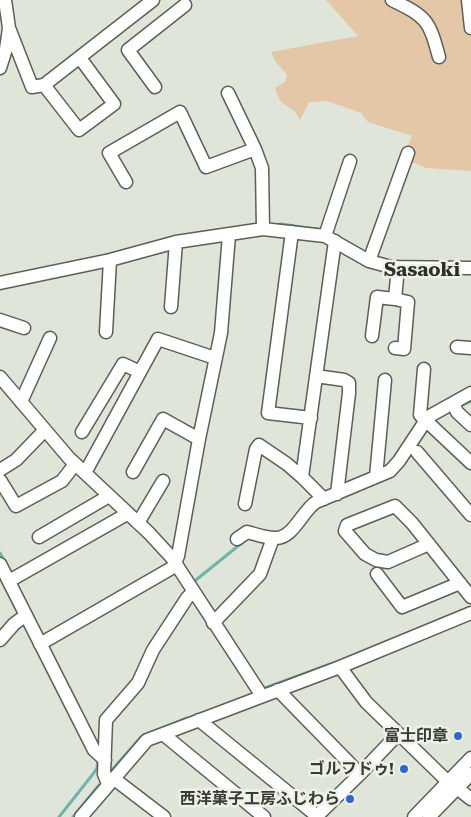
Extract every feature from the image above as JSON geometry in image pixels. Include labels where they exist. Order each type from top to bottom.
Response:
[{"type":"street","points":[[5,0],[9,28],[32,87],[44,85],[154,0]]},
{"type":"street","points":[[392,0],[417,12],[424,19],[432,33],[439,57]]},
{"type":"street","points":[[468,0],[471,28]]},
{"type":"street","points":[[128,50],[185,5]]},
{"type":"street","points":[[0,68],[6,50],[9,28]]},
{"type":"street","points":[[114,32],[156,87]]},
{"type":"street","points":[[44,85],[79,130],[114,104],[80,58]]},
{"type":"street","points":[[228,93],[255,148],[262,168],[263,226]]},
{"type":"street","points":[[126,182],[108,154],[180,112],[206,167],[255,148]]},
{"type":"street","points":[[371,257],[408,153]]},
{"type":"street","points":[[302,477],[316,376],[329,235],[350,161]]},
{"type":"street","points":[[0,283],[110,260],[176,242],[228,235],[263,226],[292,232],[329,235],[371,257],[375,263],[398,267],[471,268]]},
{"type":"street","points":[[292,232],[268,413],[311,418]]},
{"type":"street","points":[[43,643],[176,563],[198,439],[221,333],[228,235]]},
{"type":"street","points":[[171,307],[176,242]]},
{"type":"street","points":[[106,332],[110,260]]},
{"type":"street","points":[[395,299],[398,267]]},
{"type":"street","points":[[372,336],[378,297],[408,302],[404,349],[395,348]]},
{"type":"street","points":[[0,320],[24,328]]},
{"type":"street","points":[[21,402],[50,338]]},
{"type":"street","points":[[0,480],[16,506],[80,469],[140,372],[158,338],[215,358]]},
{"type":"street","points":[[457,347],[471,348]]},
{"type":"street","points":[[82,432],[123,364],[140,372]]},
{"type":"street","points":[[424,370],[420,416],[471,463]]},
{"type":"street","points":[[316,376],[344,380],[349,383],[337,494]]},
{"type":"street","points":[[376,477],[385,380]]},
{"type":"street","points":[[2,382],[80,469],[138,523],[176,563],[260,693]]},
{"type":"street","points":[[213,623],[260,574],[272,542],[285,536],[310,506],[324,498],[390,471],[428,424],[428,417],[455,407],[471,393]]},
{"type":"street","points":[[455,407],[471,425]]},
{"type":"street","points":[[133,472],[163,419],[198,439]]},
{"type":"street","points":[[0,470],[16,460],[45,430]]},
{"type":"street","points":[[245,504],[256,450],[259,444],[287,464],[324,498]]},
{"type":"street","points":[[417,452],[471,515]]},
{"type":"street","points":[[138,523],[163,481]]},
{"type":"street","points":[[39,537],[109,496]]},
{"type":"street","points":[[429,544],[388,562],[376,560],[365,554],[345,531],[347,525],[395,506],[429,544],[471,597]]},
{"type":"street","points":[[12,580],[128,514]]},
{"type":"street","points":[[237,539],[246,532],[272,542]]},
{"type":"street","points":[[0,564],[12,580],[26,615],[43,643],[101,757],[104,774],[111,781],[164,817]]},
{"type":"street","points":[[377,574],[402,607],[460,583]]},
{"type":"street","points":[[101,757],[106,720],[138,683],[158,643],[187,598],[191,587]]},
{"type":"street","points":[[81,817],[147,740],[199,720],[260,693],[278,690],[471,613]]},
{"type":"street","points":[[0,640],[14,624],[26,615]]},
{"type":"street","points":[[340,666],[366,702],[398,734],[471,800]]},
{"type":"street","points":[[278,690],[360,774]]},
{"type":"street","points":[[199,720],[317,817],[398,734]]},
{"type":"street","points":[[164,734],[264,817]]},
{"type":"street","points":[[429,817],[471,758]]},
{"type":"street","points":[[414,817],[453,784],[471,774]]},
{"type":"shaded area","points":[[326,0],[471,0],[471,171],[426,168],[412,162],[405,153],[412,136],[368,122],[361,113],[327,101],[309,102],[300,120],[294,111],[280,101],[275,88],[285,82],[287,75],[276,62],[271,52],[358,36]]},
{"type":"waterway","points":[[272,225],[281,224],[323,230]]},
{"type":"waterway","points":[[458,407],[471,401]]},
{"type":"waterway","points":[[191,584],[243,542]]},
{"type":"waterway","points":[[0,553],[4,561]]},
{"type":"waterway","points":[[262,689],[336,662]]},
{"type":"waterway","points":[[111,771],[141,737],[187,718]]},
{"type":"waterway","points":[[59,817],[97,768],[98,758]]},
{"type":"waterway","points":[[73,817],[99,785]]},
{"type":"place","name":"富士印章","points":[[458,736]]},
{"type":"place","name":"ゴルフドゥ!","points":[[404,769]]},
{"type":"place","name":"西洋菓子工房ふじわら","points":[[350,799]]},
{"type":"district","name":"Sasaoki","points":[[422,270]]}]
